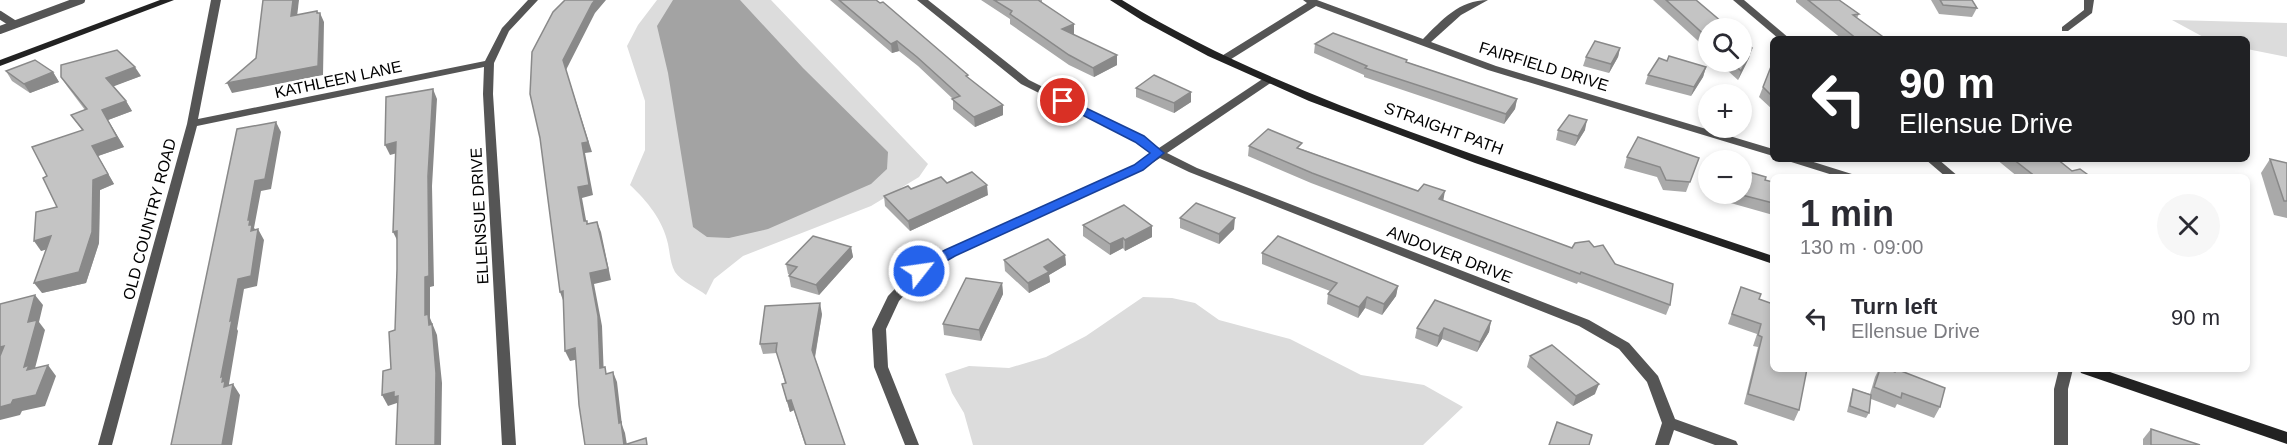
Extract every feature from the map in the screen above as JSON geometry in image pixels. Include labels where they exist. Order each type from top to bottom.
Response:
[{"type":"main road","points":[[0,63],[169,0]]},
{"type":"main road","name":"STRAIGHT PATH","points":[[1115,0],[1150,23],[1268,80],[1442,148],[1770,259]]},
{"type":"main road","points":[[2095,372],[2287,438]]},
{"type":"street","name":"OLD COUNTRY ROAD","points":[[105,445],[192,124],[216,0]]},
{"type":"street","name":"ELLENSUE DRIVE","points":[[509,445],[488,94],[489,63],[506,30],[533,0]]},
{"type":"street","points":[[922,0],[1025,82],[1139,139],[1158,153]]},
{"type":"street","points":[[1423,44],[1454,15],[1472,3],[1483,0]]},
{"type":"street","points":[[1738,0],[1781,36]]},
{"type":"street","points":[[2065,29],[2089,11],[2089,0]]},
{"type":"street","points":[[1224,59],[1311,1]]},
{"type":"street","name":"FAIRFIELD DRIVE","points":[[1311,1],[1492,68],[1770,152]]},
{"type":"street","name":"KATHLEEN LANE","points":[[192,124],[489,63]]},
{"type":"street","points":[[912,445],[881,367],[879,329],[893,299],[919,271],[950,253],[1139,167],[1268,80]]},
{"type":"street","name":"ANDOVER DRIVE","points":[[1158,153],[1225,183],[1584,323],[1624,346],[1653,380],[1669,423]]},
{"type":"street","points":[[1802,162],[1841,174]]},
{"type":"street","points":[[1935,162],[1949,174]]},
{"type":"street","points":[[2061,445],[2061,390],[2065,372]]},
{"type":"street","points":[[1662,445],[1669,423],[1731,445]]},
{"type":"lane","points":[[0,30],[81,0]]},
{"type":"lane","points":[[0,15],[14,24]]},
{"type":"shaded area","points":[[657,0],[771,0],[928,164],[919,177],[871,206],[743,256],[714,279],[706,295],[675,272],[666,235],[658,219],[648,204],[630,185],[645,150],[645,101],[627,46],[638,25]]},
{"type":"shaded area","points":[[673,0],[740,0],[803,68],[888,152],[887,169],[871,184],[768,229],[729,238],[707,237],[693,227],[668,73],[657,26]]},
{"type":"shaded area","points":[[2172,20],[2287,23],[2287,57],[2250,50],[2250,36],[2201,36]]},
{"type":"shaded area","points":[[1143,297],[1172,298],[1195,303],[1219,320],[1290,339],[1361,375],[1424,385],[1463,407],[1423,445],[973,445],[964,413],[952,393],[945,374],[969,366],[1009,368],[1046,357],[1086,336]]},
{"type":"building","points":[[263,0],[293,0],[291,16],[317,11],[320,13],[318,66],[227,83],[256,58]]},
{"type":"building","points":[[565,0],[595,0],[563,60],[588,142],[582,143],[589,185],[578,187],[584,221],[587,221],[587,224],[597,222],[608,269],[590,273],[598,316],[600,368],[605,367],[606,374],[613,372],[624,445],[585,445],[579,405],[575,348],[565,351],[563,291],[560,292],[540,138],[530,94],[532,52],[553,12]]},
{"type":"building","points":[[839,0],[883,2],[968,75],[966,76],[1003,105],[974,117],[952,99],[960,96],[917,57],[897,41],[891,44]]},
{"type":"building","points":[[994,0],[1038,0],[1074,24],[1062,29],[1117,55],[1093,68],[1069,55],[1010,14],[1012,11]]},
{"type":"building","points":[[1666,0],[1696,0],[1717,18],[1698,18],[1698,29]]},
{"type":"building","points":[[1808,0],[1839,0],[1859,14],[1853,15],[1882,36],[1853,36]]},
{"type":"building","points":[[1940,0],[1972,0],[1977,8],[1943,5]]},
{"type":"building","points":[[1333,33],[1407,60],[1406,62],[1517,99],[1506,114],[1365,68],[1367,66],[1315,44]]},
{"type":"building","points":[[1595,41],[1620,48],[1611,64],[1586,57]]},
{"type":"building","points":[[117,50],[135,67],[106,78],[126,101],[102,110],[117,137],[92,146],[108,174],[93,180],[92,232],[79,272],[34,283],[51,236],[34,241],[36,212],[57,207],[43,178],[47,176],[32,147],[83,130],[71,115],[87,109],[61,77],[61,65]]},
{"type":"building","points":[[1669,56],[1698,65],[1698,72],[1703,72],[1694,87],[1648,75],[1659,58],[1667,61]]},
{"type":"building","points":[[35,60],[53,72],[24,84],[6,71]]},
{"type":"building","points":[[1770,69],[1770,94],[1763,87]]},
{"type":"building","points":[[1154,75],[1191,92],[1174,103],[1136,88]]},
{"type":"building","points":[[433,89],[428,176],[429,276],[425,277],[425,315],[428,314],[429,325],[432,324],[436,373],[435,445],[396,445],[398,396],[394,397],[394,392],[382,395],[383,371],[391,369],[389,332],[395,330],[397,269],[397,231],[393,232],[396,142],[385,145],[386,97]]},
{"type":"building","points":[[1569,115],[1587,120],[1578,136],[1558,130]]},
{"type":"building","points":[[276,122],[265,179],[255,181],[248,220],[250,220],[249,225],[252,225],[251,231],[258,229],[251,276],[238,279],[230,321],[232,320],[221,377],[223,376],[222,382],[225,381],[224,387],[233,384],[222,445],[171,445],[237,129]]},
{"type":"building","points":[[1268,129],[1302,143],[1297,148],[1418,191],[1424,184],[1445,191],[1439,199],[1572,248],[1575,243],[1589,241],[1594,247],[1603,245],[1615,264],[1673,284],[1670,305],[1581,272],[1580,274],[1312,173],[1249,146]]},
{"type":"building","points":[[1638,137],[1698,158],[1698,161],[1690,182],[1666,180],[1660,167],[1627,157]]},
{"type":"building","points":[[2270,159],[2287,163],[2287,201],[2284,201]]},
{"type":"building","points":[[2017,162],[2061,162],[2072,171],[2080,169],[2087,174],[2032,174]]},
{"type":"building","points":[[972,172],[987,185],[908,221],[884,196],[908,186],[911,189],[941,177],[947,183]]},
{"type":"building","points":[[1752,173],[1766,177],[1765,180],[1770,181],[1770,202],[1752,198]]},
{"type":"building","points":[[1196,203],[1235,218],[1219,234],[1180,218]]},
{"type":"building","points":[[1124,205],[1152,226],[1125,240],[1123,238],[1110,244],[1083,225]]},
{"type":"building","points":[[813,236],[851,247],[816,285],[789,276],[797,267],[786,264]]},
{"type":"building","points":[[1278,236],[1398,286],[1384,304],[1367,297],[1359,307],[1328,294],[1337,283],[1262,253]]},
{"type":"building","points":[[1048,239],[1065,255],[1044,267],[1049,272],[1028,283],[1004,260]]},
{"type":"building","points":[[966,278],[1002,283],[979,330],[943,324]]},
{"type":"building","points":[[1741,287],[1761,294],[1759,299],[1770,303],[1770,372],[1806,372],[1799,410],[1748,394],[1762,337],[1758,335],[1761,324],[1732,314]]},
{"type":"building","points":[[35,295],[28,322],[37,320],[24,367],[29,365],[27,370],[48,365],[36,395],[13,400],[11,404],[0,407],[0,356],[4,346],[0,347],[0,304]]},
{"type":"building","points":[[1435,300],[1491,321],[1480,342],[1444,328],[1439,336],[1417,328]]},
{"type":"building","points":[[820,303],[812,350],[845,445],[806,445],[791,400],[787,401],[782,384],[786,383],[776,351],[777,343],[760,344],[765,306]]},
{"type":"building","points":[[1552,345],[1599,384],[1576,396],[1530,356]]},
{"type":"building","points":[[1879,372],[1904,372],[1945,388],[1940,407],[1902,393],[1901,398],[1874,387]]},
{"type":"building","points":[[1853,389],[1871,395],[1869,413],[1850,406]]},
{"type":"building","points":[[1557,422],[1592,435],[1589,445],[1549,445]]},
{"type":"building","points":[[2151,429],[2200,445],[2151,445]]},
{"type":"building","points":[[646,438],[647,445],[624,445]]},
{"type":"route","points":[[919,271],[950,253],[1139,167],[1158,153],[1139,139],[1063,101]]}]
